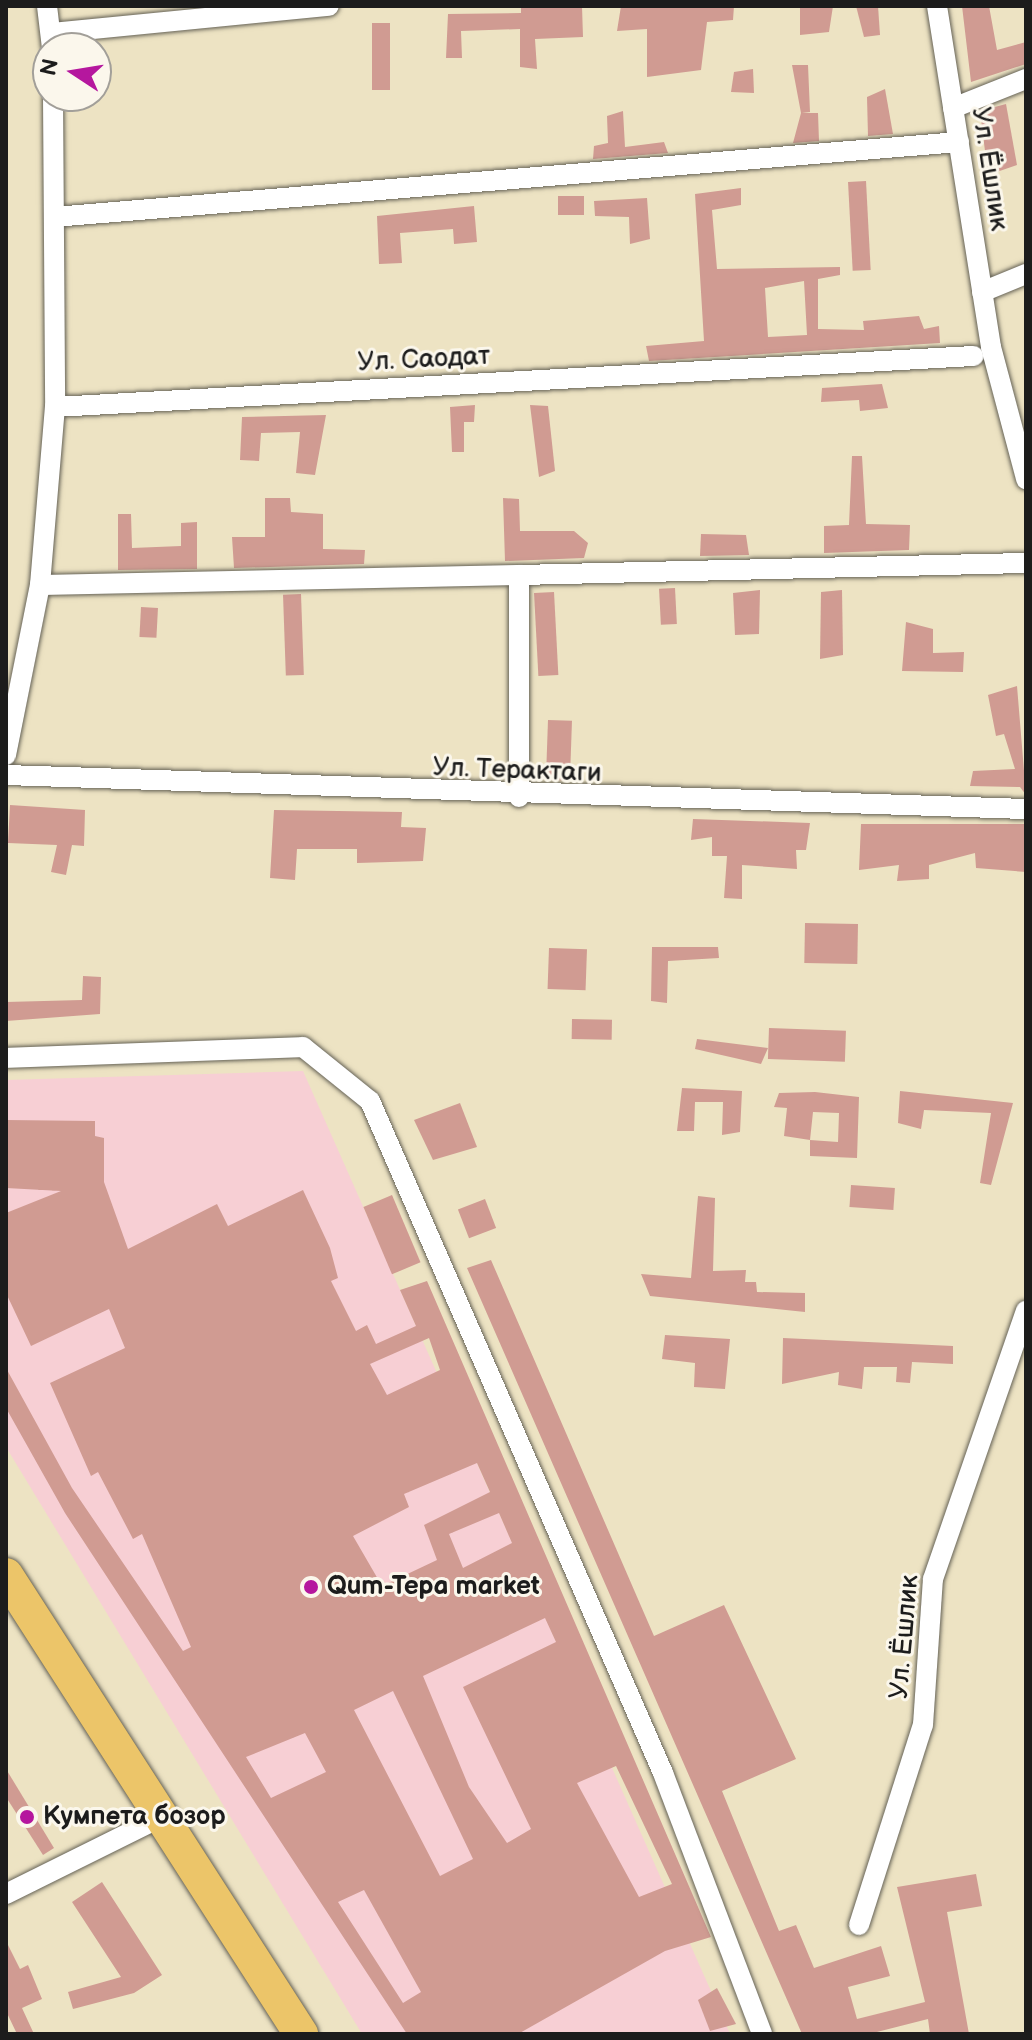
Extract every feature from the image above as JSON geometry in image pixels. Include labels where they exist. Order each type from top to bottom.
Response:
[{"type":"main road","points":[[9,1585],[301,2034]]},
{"type":"street","points":[[47,6],[51,32]]},
{"type":"street","points":[[112,33],[329,6]]},
{"type":"street","name":"Ул. Ёшлик","points":[[937,6],[982,292],[1022,449],[1026,479]]},
{"type":"street","points":[[953,108],[1026,79]]},
{"type":"street","points":[[6,755],[40,585],[55,407],[53,112]]},
{"type":"street","points":[[54,217],[959,142]]},
{"type":"street","points":[[982,292],[1026,274]]},
{"type":"street","name":"Ул. Саодат","points":[[55,407],[974,356]]},
{"type":"street","points":[[40,585],[1026,563]]},
{"type":"street","points":[[519,575],[519,797]]},
{"type":"street","name":"Ул. Терактаги","points":[[6,775],[519,797],[1026,809]]},
{"type":"street","points":[[6,1058],[303,1047],[370,1101],[663,1773],[762,2034]]},
{"type":"street","name":"Ул. Ёшлик","points":[[859,1925],[923,1725],[933,1579],[1026,1311]]},
{"type":"street","points":[[6,1894],[159,1818]]},
{"type":"shaded area","name":"Qum-Tepa market","points":[[303,1071],[730,2034],[362,2034],[6,1447],[6,1080]]},
{"type":"building","points":[[521,6],[582,6],[583,37],[535,39],[537,69],[520,67],[520,29],[461,31],[462,58],[446,58],[448,14],[521,13]]},
{"type":"building","points":[[621,6],[734,6],[733,20],[707,22],[701,70],[647,77],[647,29],[617,31]]},
{"type":"building","points":[[800,6],[833,6],[829,32],[800,35]]},
{"type":"building","points":[[856,6],[878,6],[880,35],[864,37]]},
{"type":"building","points":[[962,6],[989,6],[997,50],[1026,42],[1026,64],[971,82]]},
{"type":"building","points":[[372,23],[390,23],[390,90],[372,90]]},
{"type":"building","points":[[792,65],[808,65],[810,112],[802,113],[818,113],[819,141],[793,143],[801,113]]},
{"type":"building","points":[[753,69],[754,93],[731,92],[734,72]]},
{"type":"building","points":[[885,89],[893,134],[868,136],[867,97]]},
{"type":"building","points":[[1006,104],[1017,165],[988,175],[980,111]]},
{"type":"building","points":[[623,111],[625,147],[664,142],[668,153],[593,159],[594,146],[608,143],[607,116]]},
{"type":"building","points":[[866,181],[871,270],[853,271],[848,182]]},
{"type":"building","points":[[741,188],[741,205],[712,210],[717,269],[840,267],[840,275],[818,279],[818,329],[864,330],[863,321],[919,316],[924,329],[939,326],[940,343],[649,361],[646,346],[704,341],[695,194]],"holes":[[[804,281],[807,335],[768,337],[765,288]]]},
{"type":"building","points":[[558,196],[584,196],[584,215],[558,215]]},
{"type":"building","points":[[647,198],[650,239],[630,244],[629,217],[595,216],[594,201]]},
{"type":"building","points":[[474,206],[477,242],[454,244],[453,229],[400,233],[402,263],[379,264],[377,216]]},
{"type":"building","points":[[882,384],[888,408],[860,411],[859,400],[821,402],[822,388]]},
{"type":"building","points":[[475,405],[474,422],[464,422],[464,452],[452,452],[450,407]]},
{"type":"building","points":[[530,405],[548,406],[555,471],[539,477]]},
{"type":"building","points":[[326,415],[315,475],[296,473],[300,432],[261,433],[259,461],[240,460],[242,417]]},
{"type":"building","points":[[852,456],[862,456],[866,524],[910,525],[909,550],[824,553],[824,526],[849,525]]},
{"type":"building","points":[[265,498],[290,498],[291,512],[323,514],[323,549],[365,550],[364,564],[234,568],[232,537],[265,537]]},
{"type":"building","points":[[503,498],[519,499],[520,531],[574,531],[588,543],[584,558],[505,561]]},
{"type":"building","points":[[118,514],[131,514],[132,548],[181,546],[181,523],[197,522],[197,569],[118,570]]},
{"type":"building","points":[[701,534],[746,535],[749,555],[700,556]]},
{"type":"building","points":[[675,588],[677,624],[661,625],[659,589]]},
{"type":"building","points":[[760,590],[759,634],[735,635],[733,593]]},
{"type":"building","points":[[842,590],[843,655],[820,659],[821,592]]},
{"type":"building","points":[[554,592],[558,675],[538,676],[534,593]]},
{"type":"building","points":[[301,594],[304,675],[286,676],[283,595]]},
{"type":"building","points":[[141,607],[158,608],[156,638],[139,637]]},
{"type":"building","points":[[906,622],[933,629],[933,653],[964,652],[963,672],[902,671]]},
{"type":"building","points":[[1017,686],[1026,795],[1020,787],[970,786],[973,771],[1015,769],[1004,734],[996,736],[988,695]]},
{"type":"building","points":[[548,720],[572,721],[570,781],[546,780]]},
{"type":"building","points":[[10,805],[85,810],[84,846],[72,845],[66,875],[51,872],[57,845],[8,843]]},
{"type":"building","points":[[274,810],[402,812],[401,827],[426,828],[423,861],[357,863],[357,849],[297,849],[295,880],[270,878]]},
{"type":"building","points":[[693,819],[810,823],[806,850],[796,850],[797,869],[742,865],[742,899],[724,898],[727,856],[712,856],[712,837],[691,840]]},
{"type":"building","points":[[861,824],[1026,824],[1026,872],[976,868],[975,853],[929,865],[929,879],[897,881],[899,865],[859,870]]},
{"type":"building","points":[[805,923],[858,924],[857,964],[804,963]]},
{"type":"building","points":[[652,947],[718,947],[719,958],[668,961],[667,1003],[651,1001]]},
{"type":"building","points":[[549,948],[587,949],[586,990],[548,989]]},
{"type":"building","points":[[83,976],[101,977],[100,1014],[6,1021],[6,1002],[82,1000]]},
{"type":"building","points":[[572,1019],[612,1020],[612,1040],[572,1039]]},
{"type":"building","points":[[769,1028],[846,1031],[845,1062],[768,1059]]},
{"type":"building","points":[[697,1039],[768,1048],[761,1064],[695,1049]]},
{"type":"building","points":[[682,1088],[742,1091],[740,1132],[722,1135],[723,1102],[695,1102],[694,1131],[677,1131]]},
{"type":"building","points":[[900,1091],[1013,1103],[991,1185],[980,1183],[991,1113],[924,1110],[921,1129],[898,1123]]},
{"type":"building","points":[[815,1092],[859,1097],[857,1158],[810,1156],[810,1140],[784,1136],[787,1108],[774,1107],[779,1093]],"holes":[[[813,1112],[839,1113],[838,1142],[810,1140]]]},
{"type":"building","points":[[460,1103],[477,1147],[433,1160],[414,1120]]},
{"type":"building","name":"Qum-Tepa market","points":[[6,1120],[95,1121],[95,1136],[104,1138],[104,1182],[128,1249],[217,1204],[228,1226],[303,1190],[330,1248],[338,1278],[331,1281],[356,1331],[367,1325],[376,1344],[416,1326],[400,1290],[427,1281],[711,1937],[665,1951],[518,2034],[407,2034],[65,1513],[6,1408],[6,1368],[72,1488],[183,1651],[191,1647],[142,1534],[133,1539],[98,1472],[91,1476],[50,1383],[125,1348],[109,1309],[31,1346],[6,1293],[6,1213],[61,1191],[6,1188]],"holes":[[[429,1338],[440,1370],[387,1395],[370,1364]],[[477,1463],[490,1492],[424,1525],[437,1560],[382,1586],[353,1536],[409,1507],[404,1494]],[[499,1513],[512,1543],[463,1568],[449,1534]],[[545,1618],[556,1642],[463,1687],[531,1829],[507,1843],[469,1787],[423,1676]],[[393,1691],[473,1859],[440,1876],[354,1710]],[[305,1733],[326,1772],[271,1798],[246,1757]],[[616,1766],[672,1884],[639,1897],[577,1783]],[[364,1890],[421,1992],[403,2003],[338,1902]]]},
{"type":"building","points":[[851,1185],[895,1188],[893,1210],[849,1207]]},
{"type":"building","points":[[392,1195],[421,1262],[392,1274],[363,1207]]},
{"type":"building","points":[[698,1196],[715,1198],[713,1271],[746,1270],[745,1282],[756,1282],[757,1292],[805,1293],[805,1312],[650,1296],[641,1274],[691,1278]]},
{"type":"building","points":[[485,1199],[496,1228],[469,1238],[458,1209]]},
{"type":"building","points":[[491,1260],[654,1636],[724,1605],[796,1759],[722,1791],[779,1931],[796,1925],[814,1968],[881,1946],[890,1976],[848,1987],[857,2019],[925,2002],[897,1887],[976,1874],[982,1906],[947,1912],[969,2034],[930,2034],[928,2019],[869,2034],[802,2034],[467,1268]]},
{"type":"building","points":[[665,1335],[730,1339],[725,1389],[694,1387],[695,1363],[662,1359]]},
{"type":"building","points":[[783,1338],[953,1346],[953,1364],[912,1362],[910,1383],[896,1382],[897,1367],[864,1367],[862,1389],[838,1385],[839,1372],[782,1384]]},
{"type":"building","name":"Кумпета бозор","points":[[6,1769],[54,1848],[43,1855],[6,1797]]},
{"type":"building","points":[[102,1882],[162,1975],[134,1993],[73,2009],[68,1992],[121,1977],[72,1902]]},
{"type":"building","points":[[6,1941],[20,1969],[28,1965],[42,1999],[22,2008],[34,2034],[17,2034],[6,2011]]},
{"type":"building","points":[[717,1988],[736,2024],[710,2031],[698,2000]]},
{"type":"place","name":"Qum-Tepa market","points":[[311,1587]]},
{"type":"place","name":"Кумпета бозор","points":[[27,1817]]}]
